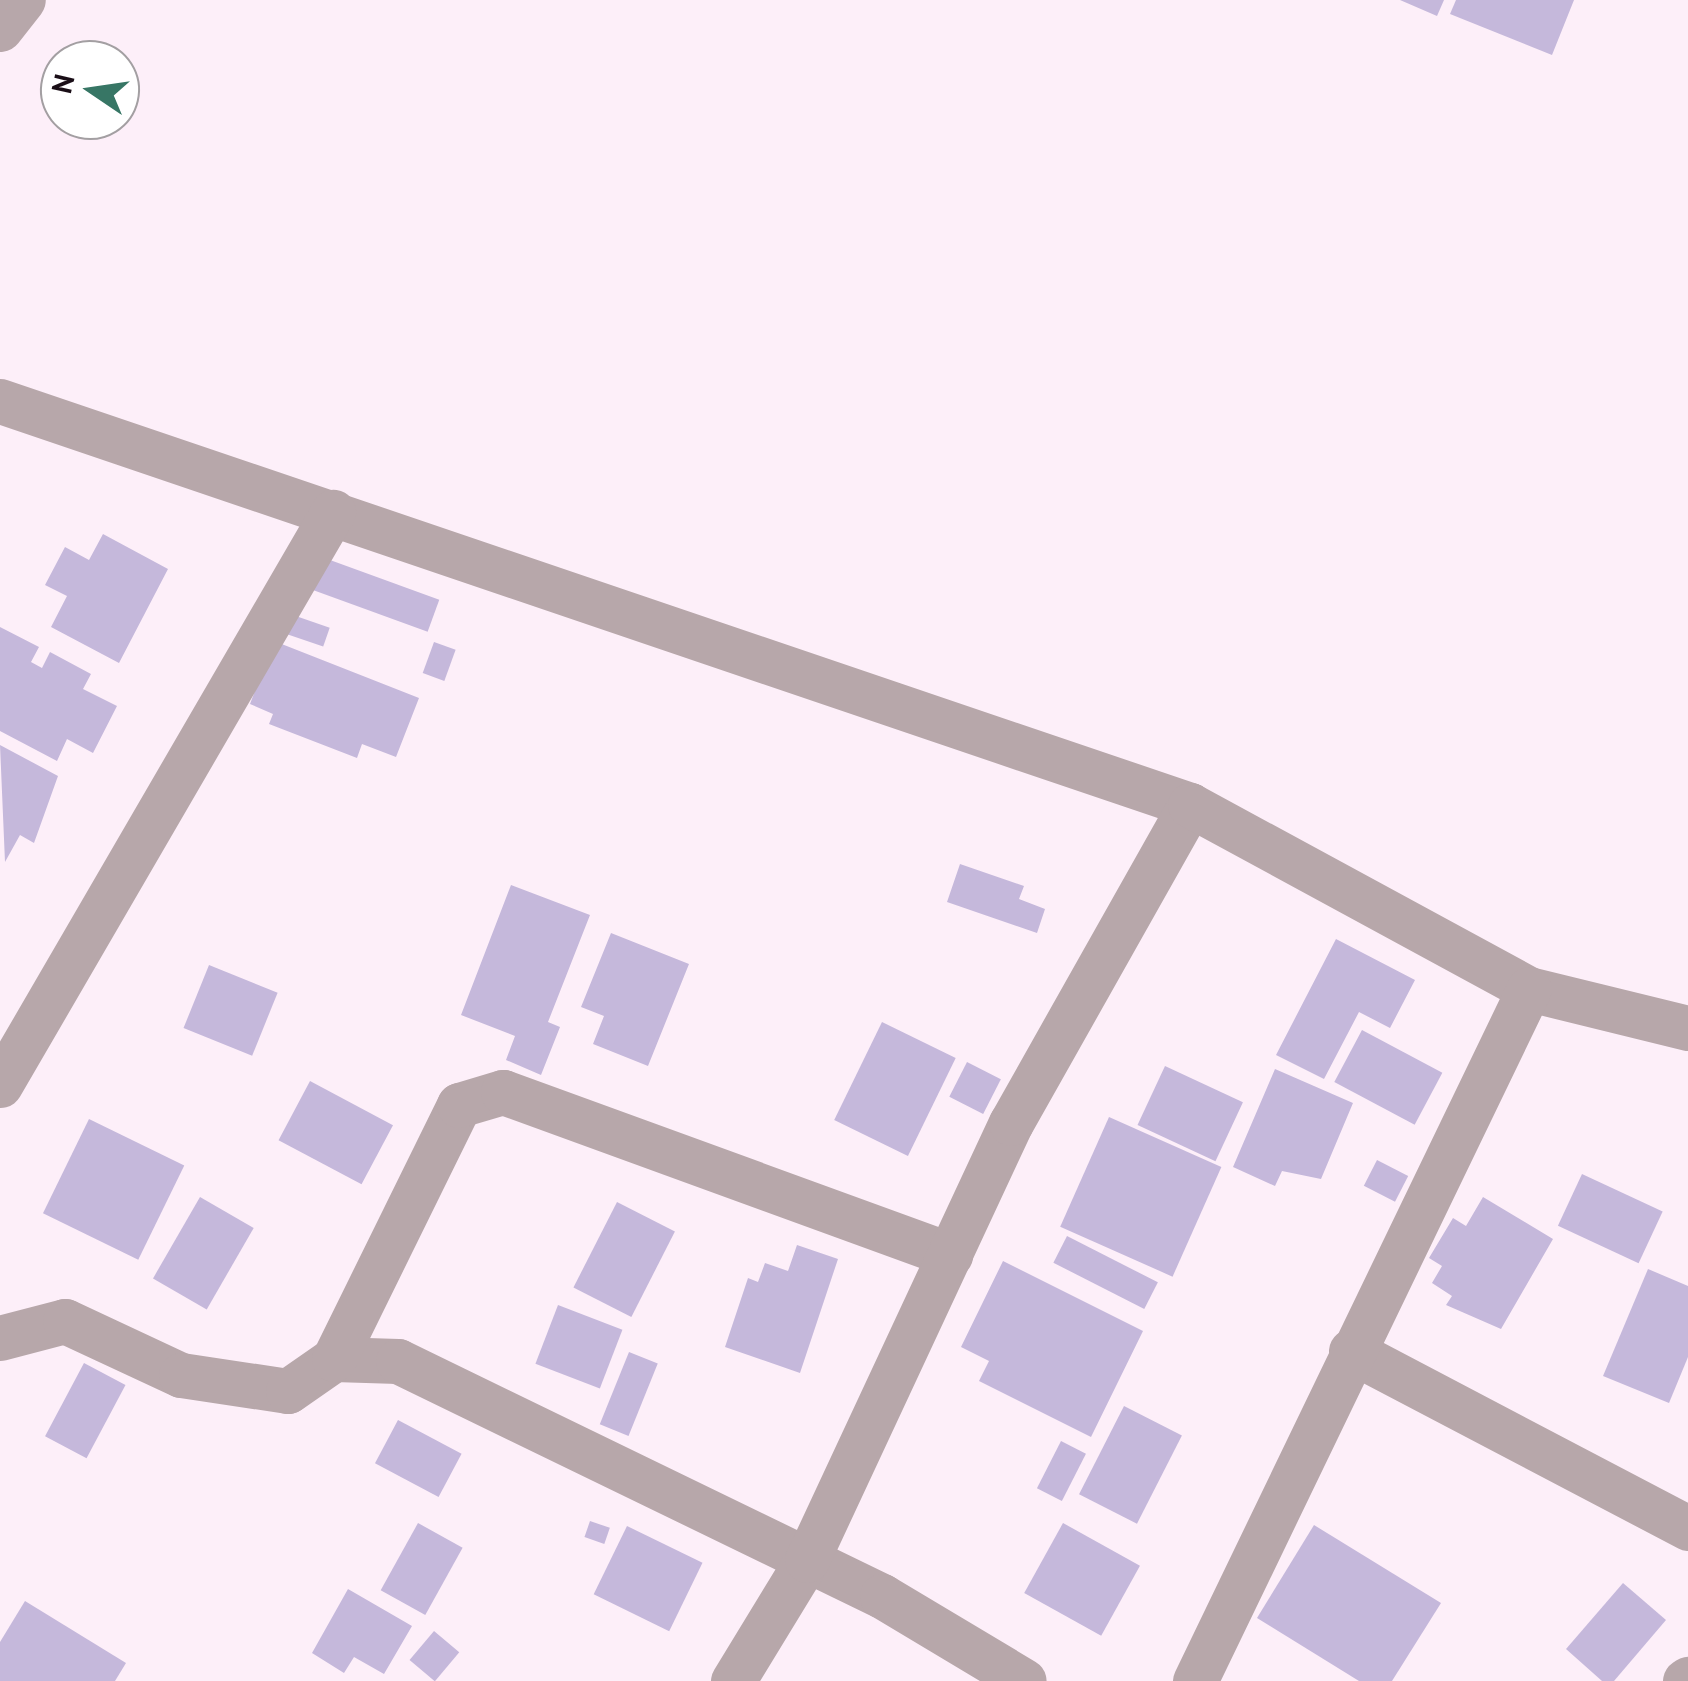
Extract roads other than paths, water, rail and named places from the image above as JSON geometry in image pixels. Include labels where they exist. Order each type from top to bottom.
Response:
[{"type":"street","points":[[0,29],[22,0]]},
{"type":"street","points":[[0,401],[1190,806],[1529,989],[1688,1028]]},
{"type":"street","points":[[0,1085],[333,512]]},
{"type":"street","points":[[733,1681],[806,1560],[1011,1122],[1190,806]]},
{"type":"street","points":[[1195,1681],[1529,989]]},
{"type":"street","points":[[0,1338],[65,1321],[181,1375],[288,1391],[334,1359],[459,1106],[503,1092],[950,1255]]},
{"type":"street","points":[[1352,1351],[1688,1528]]},
{"type":"street","points":[[334,1359],[398,1361],[806,1560],[1024,1681]]}]
